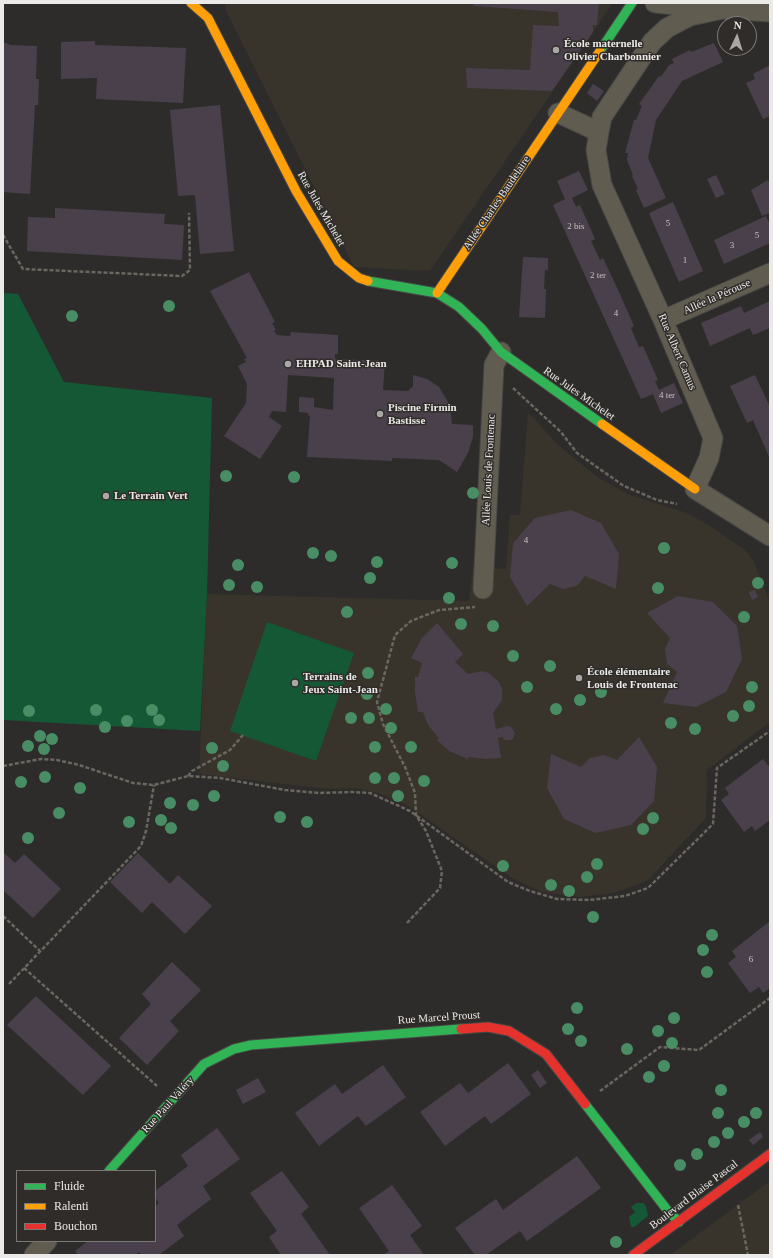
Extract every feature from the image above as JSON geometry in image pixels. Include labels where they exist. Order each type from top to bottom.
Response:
[{"type":"street","name":"Rue Jules Michelet","points":[[191,3],[208,18],[296,191],[338,261],[359,278],[376,284],[437,293],[459,307],[482,329],[497,358],[695,488]]},
{"type":"street","name":"Allée Charles Baudelaire","points":[[437,293],[632,3]]},
{"type":"street","points":[[655,3],[723,9],[763,9]]},
{"type":"street","points":[[558,113],[599,132],[602,117],[652,42],[667,28],[690,16],[723,9]]},
{"type":"street","name":"Rue Albert Camus","points":[[599,132],[596,150],[602,184],[664,320],[713,438],[709,458],[695,488]]},
{"type":"street","name":"Allée la Pérouse","points":[[664,320],[770,273]]},
{"type":"street","name":"Allée Louis de Frontenac","points":[[483,589],[497,358]]},
{"type":"street","points":[[695,488],[770,536]]},
{"type":"street","name":"Rue Marcel Proust","points":[[234,1049],[251,1045],[488,1027],[510,1031],[546,1054],[668,1211],[679,1222]]},
{"type":"street","name":"Rue Paul Valéry","points":[[110,1170],[204,1064],[234,1049]]},
{"type":"street","name":"Boulevard Blaise Pascal","points":[[633,1255],[770,1154]]},
{"type":"street","points":[[34,1255],[46,1242]]},
{"type":"path","points":[[3,235],[23,269],[182,276],[190,270],[189,213]]},
{"type":"path","points":[[497,358],[517,394],[561,432],[577,453],[624,486],[657,500],[679,504]]},
{"type":"path","points":[[407,923],[440,888],[442,871],[426,831],[416,815],[415,793],[405,767],[383,724],[377,702],[395,636],[411,621],[439,610],[477,607],[483,589]]},
{"type":"path","points":[[3,766],[41,759],[57,760],[79,765],[133,783],[154,785],[188,776],[220,778],[285,790],[319,793],[370,793],[388,800],[416,815],[508,882],[530,891],[557,899],[589,900],[625,896],[648,888],[713,824],[716,768],[770,731]]},
{"type":"path","points":[[188,776],[192,771],[230,750],[243,735]]},
{"type":"path","points":[[9,984],[141,846],[146,831],[154,785]]},
{"type":"path","points":[[3,916],[40,951]]},
{"type":"path","points":[[24,968],[173,1100]]},
{"type":"path","points":[[583,1102],[660,1047],[699,1050],[770,998]]},
{"type":"path","points":[[732,1181],[748,1255]]},
{"type":"shaded area","points":[[226,3],[613,3],[430,271],[354,267],[225,9]]},
{"type":"shaded area","points":[[528,412],[558,445],[600,479],[630,495],[684,512],[707,524],[745,550],[753,560],[770,602],[770,722],[707,770],[706,818],[647,881],[614,893],[579,897],[542,892],[512,878],[407,805],[378,793],[356,788],[328,789],[199,774],[207,594],[469,601],[473,567],[506,569],[510,515],[520,515]]},
{"type":"shaded area","points":[[770,1181],[770,1255],[670,1255]]},
{"type":"green space","name":"Le Terrain Vert","points":[[3,293],[18,294],[64,382],[212,398],[207,594],[200,731],[3,720]]},
{"type":"green space","name":"Terrains de Jeux Saint-Jean","points":[[267,622],[354,653],[316,761],[230,731]]},
{"type":"green space","points":[[636,1203],[643,1203],[646,1206],[648,1216],[634,1227],[631,1227],[629,1217],[635,1212],[631,1207]]},
{"type":"building","name":"École maternelle Olivier Charbonnier","points":[[474,3],[599,3],[597,25],[593,25],[593,32],[552,91],[467,88],[466,68],[530,70],[533,25],[559,26],[558,12],[474,6]]},
{"type":"building","points":[[95,41],[95,45],[186,48],[183,103],[96,99],[97,78],[61,79],[61,42]]},
{"type":"building","points":[[3,42],[11,45],[37,46],[36,79],[39,79],[38,105],[35,105],[30,194],[3,192]]},
{"type":"building","points":[[714,43],[717,49],[717,56],[720,56],[723,62],[682,81],[656,120],[648,158],[666,198],[644,208],[636,190],[638,189],[627,160],[628,153],[625,153],[634,120],[636,120],[642,106],[639,104],[659,76],[661,77],[669,65],[674,63],[672,59],[690,50],[691,52]]},
{"type":"building","points":[[770,65],[770,116],[763,119],[746,83],[755,79],[753,74]]},
{"type":"building","points":[[593,84],[604,91],[597,101],[587,93]]},
{"type":"building","points":[[220,105],[234,251],[200,254],[195,195],[178,196],[170,110]]},
{"type":"building","points":[[579,171],[588,190],[572,198],[576,207],[580,205],[595,239],[591,241],[600,260],[603,258],[619,292],[634,326],[631,328],[635,338],[639,347],[643,346],[658,380],[655,381],[659,390],[674,383],[683,403],[661,413],[653,394],[641,399],[553,205],[565,199],[557,181]]},
{"type":"building","points":[[716,175],[725,194],[716,198],[707,179]]},
{"type":"building","points":[[768,180],[770,184],[770,213],[762,216],[751,190]]},
{"type":"building","points":[[673,202],[703,271],[679,282],[649,213]]},
{"type":"building","points":[[55,208],[165,214],[164,224],[184,225],[182,260],[27,251],[28,217],[55,218]]},
{"type":"building","points":[[766,216],[770,225],[770,243],[724,264],[714,240]]},
{"type":"building","points":[[523,257],[548,258],[548,270],[545,270],[544,289],[546,289],[545,318],[519,317]]},
{"type":"building","points":[[249,272],[275,322],[272,323],[276,330],[274,331],[277,335],[290,336],[291,332],[338,335],[338,354],[335,354],[335,359],[385,361],[383,390],[408,391],[413,386],[413,375],[427,379],[439,387],[450,405],[452,424],[473,425],[473,437],[468,453],[457,472],[439,460],[392,458],[392,461],[307,457],[310,416],[308,413],[299,412],[299,397],[314,398],[314,407],[333,410],[334,378],[288,375],[286,412],[272,411],[269,417],[282,426],[260,459],[224,436],[246,403],[247,384],[238,366],[246,362],[244,359],[247,358],[210,291]]},
{"type":"building","points":[[770,301],[770,328],[753,335],[750,328],[710,346],[701,323],[741,306],[744,313]]},
{"type":"building","points":[[755,375],[770,407],[770,459],[753,420],[747,423],[730,386]]},
{"type":"building","points":[[571,510],[601,523],[619,554],[616,589],[585,576],[577,586],[563,589],[550,584],[527,606],[510,577],[513,543],[535,518]]},
{"type":"building","points":[[755,590],[758,597],[752,600],[749,592]]},
{"type":"building","points":[[678,596],[713,602],[737,626],[742,659],[726,692],[696,707],[663,703],[677,672],[667,664],[665,649],[670,638],[647,613]]},
{"type":"building","points":[[437,623],[463,654],[455,662],[468,674],[482,671],[489,673],[499,682],[502,689],[502,700],[493,713],[496,729],[508,726],[511,727],[515,733],[513,739],[510,740],[505,740],[502,737],[498,738],[501,758],[485,759],[469,757],[468,759],[449,751],[437,740],[439,738],[428,725],[423,712],[418,712],[415,692],[415,677],[418,677],[422,663],[411,658],[422,638]]},
{"type":"building","points":[[639,737],[657,767],[654,801],[631,825],[596,833],[564,819],[547,788],[551,754],[581,767],[590,758],[604,755],[617,760]]},
{"type":"building","points":[[763,759],[770,768],[770,820],[755,831],[752,826],[744,832],[721,800],[729,794],[725,788]]},
{"type":"building","points":[[3,852],[15,863],[24,854],[61,889],[33,918],[3,890]]},
{"type":"building","points":[[138,853],[170,884],[178,875],[212,906],[185,934],[152,902],[142,913],[110,882]]},
{"type":"building","points":[[770,921],[770,988],[763,993],[759,987],[750,993],[728,963],[736,957],[732,951]]},
{"type":"building","points":[[172,962],[201,990],[170,1021],[179,1031],[147,1065],[119,1038],[151,1004],[142,994]]},
{"type":"building","points":[[36,996],[111,1066],[83,1095],[7,1025]]},
{"type":"building","points":[[508,1063],[531,1094],[491,1124],[485,1116],[445,1146],[420,1112],[460,1083],[468,1093]]},
{"type":"building","points":[[383,1065],[406,1097],[366,1126],[358,1116],[319,1146],[295,1113],[335,1084],[342,1094]]},
{"type":"building","points":[[538,1070],[547,1083],[540,1088],[531,1075]]},
{"type":"building","points":[[258,1078],[266,1092],[243,1104],[236,1090]]},
{"type":"building","points":[[217,1128],[240,1159],[203,1186],[211,1199],[177,1225],[184,1236],[159,1255],[141,1255],[139,1252],[135,1255],[78,1255],[75,1251],[87,1242],[156,1242],[156,1206],[159,1203],[156,1198],[156,1190],[188,1166],[181,1155]]},
{"type":"building","points":[[760,1132],[763,1137],[753,1145],[749,1140]]},
{"type":"building","points":[[577,1156],[601,1188],[527,1241],[520,1231],[486,1255],[475,1255],[455,1228],[496,1199],[503,1210]]},
{"type":"building","points":[[282,1171],[309,1207],[301,1214],[330,1255],[281,1255],[269,1237],[277,1231],[250,1193]]},
{"type":"building","points":[[392,1185],[422,1226],[410,1235],[424,1255],[383,1255],[389,1251],[359,1208]]},
{"type":"traffic: fast","points":[[600,51],[632,3]]},
{"type":"traffic: fast","points":[[368,281],[437,293],[459,307],[482,329],[501,352],[602,424]]},
{"type":"traffic: fast","points":[[110,1170],[204,1064],[234,1049],[251,1045],[461,1029]]},
{"type":"traffic: fast","points":[[585,1104],[668,1211],[679,1222]]},
{"type":"traffic: slow","points":[[191,3],[208,18],[296,191],[338,261],[359,278],[368,281]]},
{"type":"traffic: slow","points":[[437,293],[600,51]]},
{"type":"traffic: slow","points":[[602,424],[695,489]]},
{"type":"traffic: jam","points":[[461,1029],[488,1027],[509,1031],[546,1054],[585,1104]]},
{"type":"traffic: jam","points":[[633,1255],[770,1154]]},
{"type":"place","name":"École maternelle Olivier Charbonnier","points":[[556,50]]},
{"type":"place","name":"EHPAD Saint-Jean","points":[[288,364]]},
{"type":"place","name":"Piscine Firmin Bastisse","points":[[380,414]]},
{"type":"place","name":"Le Terrain Vert","points":[[106,496]]},
{"type":"place","name":"École élémentaire Louis de Frontenac","points":[[579,678]]},
{"type":"place","name":"Terrains de Jeux Saint-Jean","points":[[295,683]]}]
